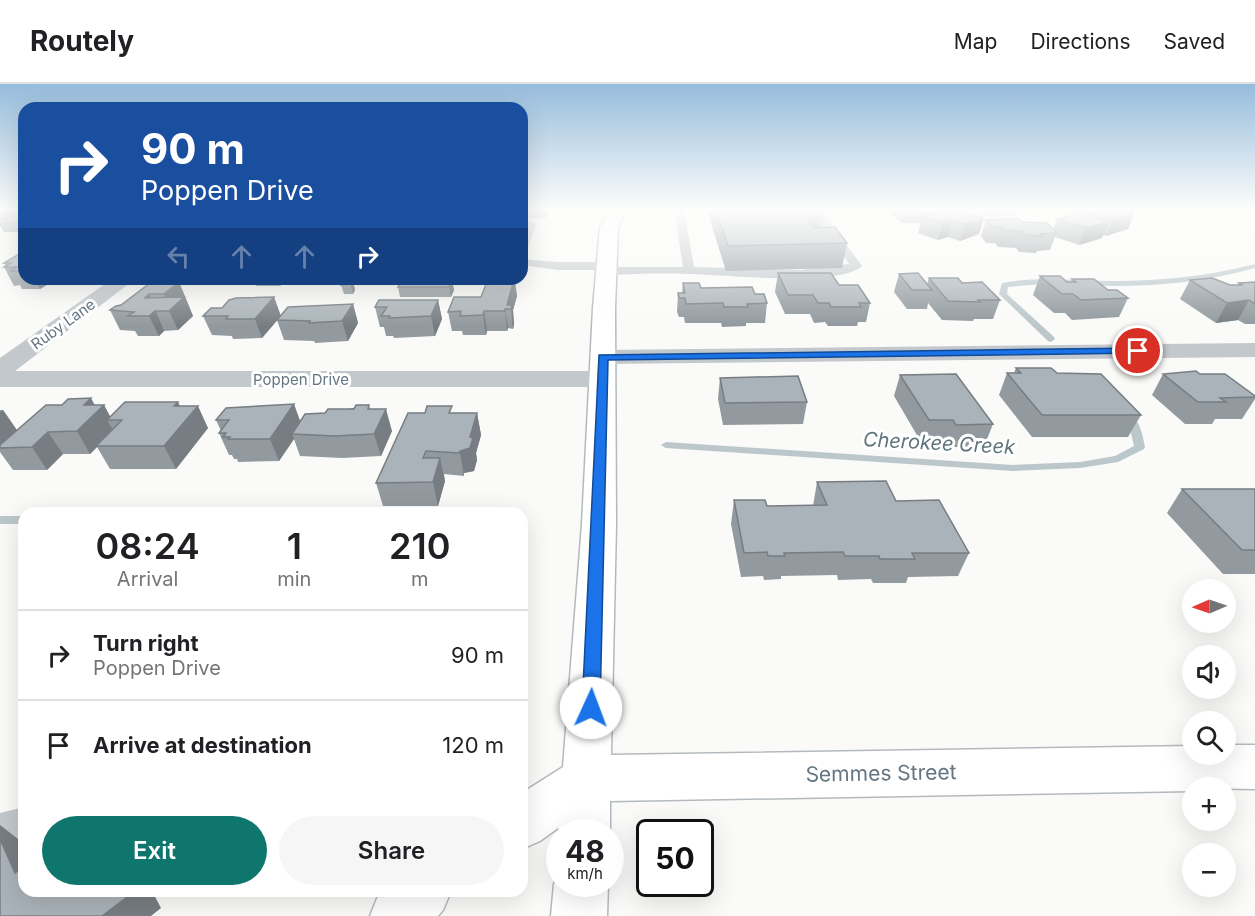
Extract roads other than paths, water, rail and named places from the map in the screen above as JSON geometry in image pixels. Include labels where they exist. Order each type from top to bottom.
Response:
[{"type":"main road","points":[[585,819],[608,249]]},
{"type":"main road","name":"Semmes Street","points":[[588,778],[1255,767]]},
{"type":"main road","points":[[528,819],[588,778]]},
{"type":"main road","points":[[579,916],[580,897]]},
{"type":"street","name":"Ruby Lane","points":[[0,370],[117,285]]},
{"type":"street","name":"Poppen Drive","points":[[0,380],[603,368],[1255,350]]},
{"type":"lane","points":[[685,249],[689,270]]},
{"type":"lane","points":[[528,263],[608,268],[790,273],[848,270],[856,266],[844,249]]},
{"type":"lane","points":[[0,828],[18,824]]},
{"type":"waterway","name":"Cherokee Creek","points":[[1051,339],[1003,294],[1005,285],[1030,282],[1172,282],[1228,274],[1255,266]]},
{"type":"waterway","name":"Cherokee Creek","points":[[666,445],[1013,468],[1080,465],[1118,459],[1140,447],[1134,423],[1125,414]]},
{"type":"waterway","name":"Cherokee Creek","points":[[0,520],[18,520]]}]
